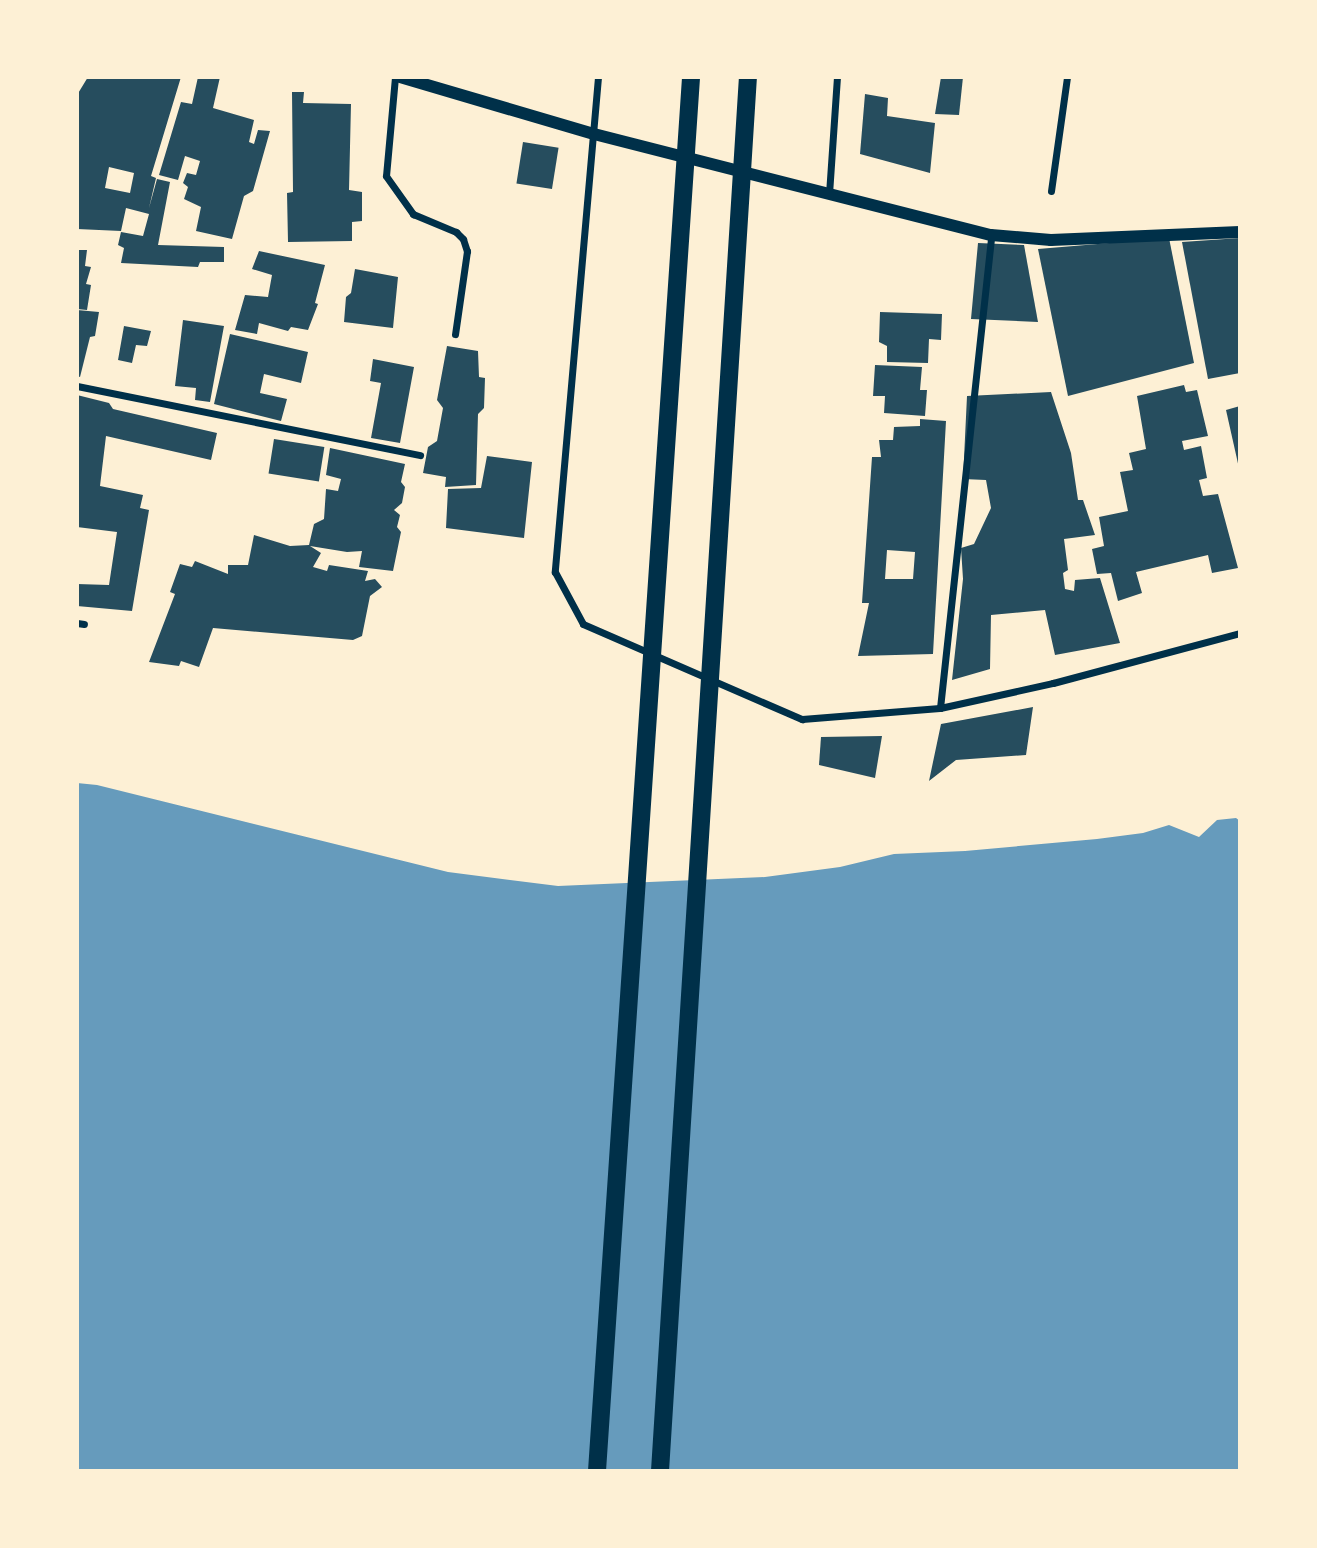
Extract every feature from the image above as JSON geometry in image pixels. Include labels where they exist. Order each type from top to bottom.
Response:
[{"type":"main road","points":[[660,1471],[747,85]]},
{"type":"main road","points":[[597,1471],[691,86]]},
{"type":"street","points":[[455,334],[467,251],[463,239],[456,232],[413,215],[386,176],[398,77],[594,134],[991,234],[1051,240],[1240,232]]},
{"type":"street","points":[[597,77],[555,572],[583,624],[802,719],[940,708],[1054,683],[1240,633]]},
{"type":"street","points":[[828,194],[837,77]]},
{"type":"street","points":[[1051,191],[1067,77]]},
{"type":"street","points":[[940,708],[991,234]]},
{"type":"street","points":[[77,386],[420,455]]},
{"type":"water","points":[[77,783],[97,785],[448,872],[558,886],[765,877],[840,867],[894,854],[965,851],[1097,839],[1143,833],[1169,825],[1199,837],[1217,820],[1236,818],[1240,821],[1240,1471],[77,1471]]},
{"type":"building","points":[[88,77],[181,77],[151,176],[156,178],[149,208],[157,179],[170,182],[158,245],[224,247],[224,262],[200,262],[198,267],[121,263],[124,248],[118,245],[121,232],[143,236],[149,214],[126,208],[121,231],[77,229],[77,95]],"holes":[[[109,167],[134,173],[130,193],[105,188]]]},
{"type":"building","points":[[198,77],[220,77],[213,108],[254,120],[249,142],[254,144],[258,130],[270,131],[253,191],[244,196],[232,239],[196,231],[201,207],[184,199],[188,187],[183,183],[187,173],[196,175],[200,161],[185,156],[178,180],[159,175],[181,102],[192,104]]},
{"type":"building","points":[[941,77],[963,77],[959,115],[935,114]]},
{"type":"building","points":[[292,92],[304,92],[303,103],[351,104],[349,190],[362,192],[362,221],[352,222],[352,241],[288,242],[287,193],[293,192]]},
{"type":"building","points":[[865,94],[888,98],[887,116],[935,123],[930,173],[860,154]]},
{"type":"building","points":[[523,142],[559,148],[552,189],[516,183]]},
{"type":"building","points":[[1169,238],[1194,363],[1068,396],[1038,249]]},
{"type":"building","points":[[1240,238],[1240,373],[1208,379],[1182,242]]},
{"type":"building","points":[[978,243],[1024,245],[1038,322],[971,319]]},
{"type":"building","points":[[77,250],[87,250],[85,266],[91,267],[86,284],[91,285],[87,310],[77,309]]},
{"type":"building","points":[[259,251],[325,265],[315,303],[318,304],[308,330],[291,327],[288,331],[259,323],[257,334],[235,330],[245,295],[268,297],[272,275],[252,269]]},
{"type":"building","points":[[355,269],[398,277],[393,328],[344,322],[346,297],[351,293]]},
{"type":"building","points":[[77,310],[99,312],[95,336],[90,337],[80,377],[77,376]]},
{"type":"building","points":[[880,312],[942,314],[941,340],[929,339],[928,363],[887,362],[887,346],[879,342]]},
{"type":"building","points":[[183,320],[224,326],[210,402],[195,400],[196,388],[175,386]]},
{"type":"building","points":[[124,326],[151,331],[147,346],[136,345],[132,363],[118,360]]},
{"type":"building","points":[[230,334],[308,352],[301,383],[264,374],[260,393],[287,399],[281,421],[214,404]]},
{"type":"building","points":[[447,346],[478,351],[479,377],[485,378],[484,408],[478,414],[476,485],[445,487],[446,477],[423,473],[428,447],[437,441],[443,408],[437,400]]},
{"type":"building","points":[[373,359],[414,367],[400,443],[371,438],[381,383],[370,381]]},
{"type":"building","points":[[875,365],[922,367],[920,390],[927,390],[925,416],[884,413],[885,396],[873,396]]},
{"type":"building","points":[[1184,385],[1186,392],[1197,390],[1208,436],[1182,441],[1184,450],[1201,446],[1207,478],[1199,480],[1203,496],[1218,494],[1238,568],[1212,573],[1208,555],[1136,572],[1142,593],[1118,601],[1111,573],[1097,574],[1092,549],[1104,546],[1099,517],[1128,511],[1120,472],[1133,470],[1129,453],[1146,449],[1137,396]]},
{"type":"building","points":[[1051,392],[1071,453],[1078,500],[1083,500],[1095,535],[1064,539],[1068,570],[1063,573],[1065,589],[1074,591],[1075,580],[1100,578],[1120,643],[1055,655],[1045,610],[991,615],[990,669],[952,680],[963,579],[961,548],[974,544],[991,508],[986,480],[963,479],[967,396]]},
{"type":"building","points":[[77,395],[109,403],[113,409],[217,433],[211,460],[106,436],[100,486],[143,495],[140,508],[149,510],[132,611],[77,606],[77,584],[109,585],[117,532],[77,527]]},
{"type":"building","points":[[1240,406],[1240,468],[1239,468],[1226,410]]},
{"type":"building","points":[[920,419],[946,421],[933,654],[858,656],[869,603],[862,603],[872,457],[881,457],[879,440],[893,440],[894,427],[920,426]],"holes":[[[887,550],[915,552],[913,579],[885,579]]]},
{"type":"building","points":[[274,439],[324,447],[319,482],[269,474]]},
{"type":"building","points":[[330,448],[405,464],[401,482],[405,487],[402,503],[394,510],[400,515],[397,527],[401,532],[393,571],[359,567],[362,551],[347,552],[310,546],[321,553],[313,567],[327,571],[329,565],[368,571],[365,581],[375,579],[382,587],[370,596],[362,636],[353,640],[213,628],[199,667],[181,661],[179,666],[149,662],[175,594],[170,592],[180,564],[192,567],[195,561],[228,574],[228,565],[248,565],[254,535],[290,546],[309,545],[314,524],[324,519],[326,489],[338,491],[341,479],[326,475]]},
{"type":"building","points":[[487,456],[532,462],[524,538],[446,528],[448,489],[481,488]]},
{"type":"building","points":[[1033,707],[1026,755],[956,760],[929,781],[941,724]]},
{"type":"building","points":[[882,736],[875,778],[819,765],[821,737]]}]
